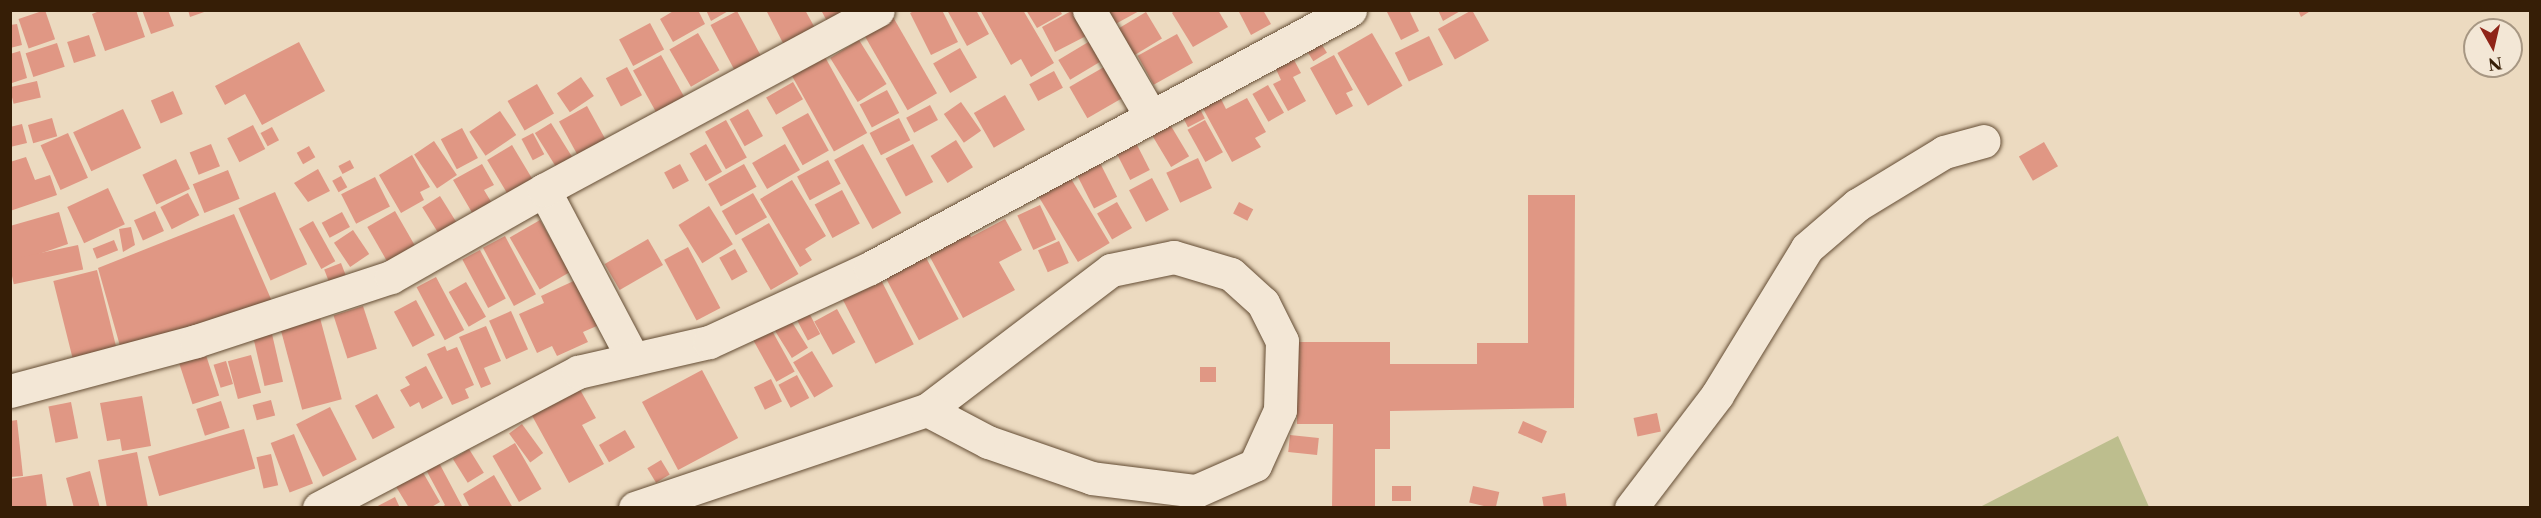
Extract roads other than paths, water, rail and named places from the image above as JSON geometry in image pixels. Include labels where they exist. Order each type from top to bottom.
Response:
[{"type":"street","points":[[10,391],[196,341],[391,277],[544,190],[878,10]]},
{"type":"street","points":[[1089,10],[1150,115]]},
{"type":"street","points":[[319,507],[578,372],[709,342],[870,268],[1150,115],[1350,10]]},
{"type":"street","points":[[1631,507],[1718,395],[1807,248],[1857,205],[1944,153],[1984,141]]},
{"type":"street","points":[[544,190],[633,359]]},
{"type":"street","points":[[635,507],[927,410],[1111,270],[1174,257],[1231,274],[1263,303],[1282,341],[1280,410],[1255,465],[1202,499],[1092,478],[988,442],[927,410]]}]
